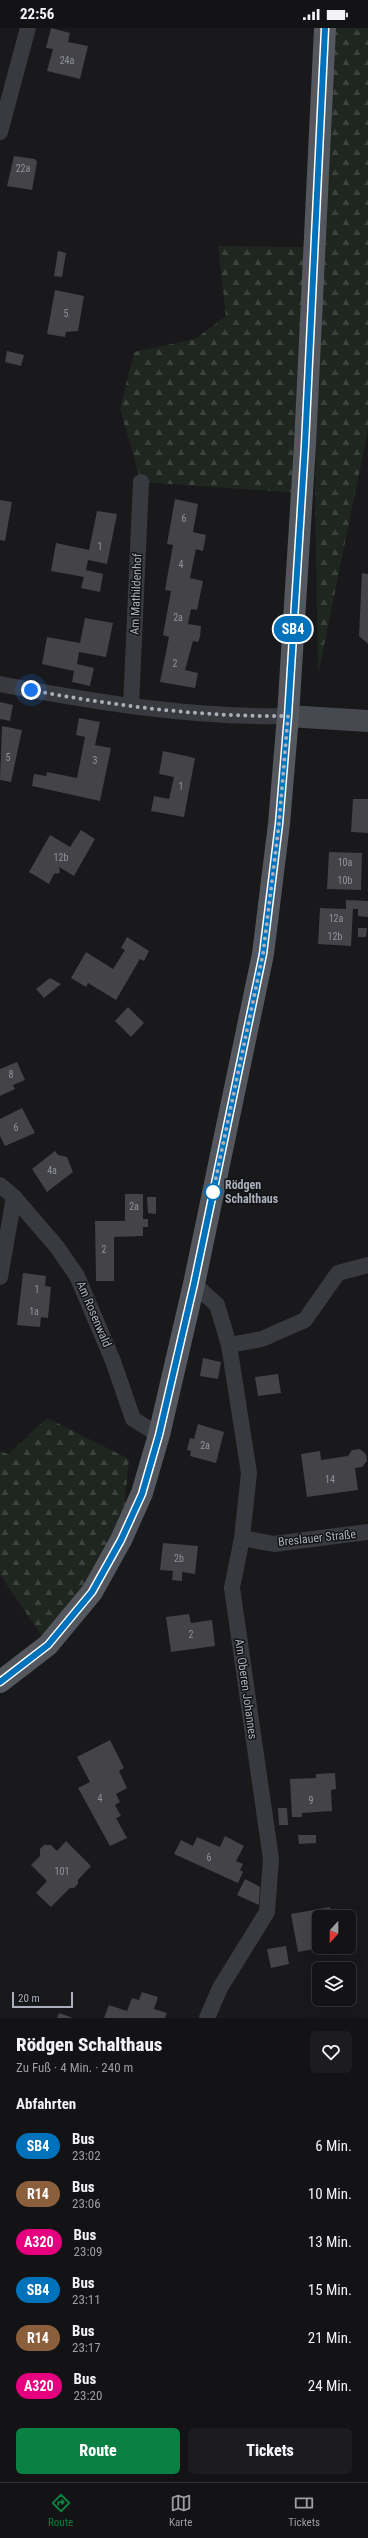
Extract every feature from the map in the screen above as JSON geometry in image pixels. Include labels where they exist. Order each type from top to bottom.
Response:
[{"type":"main road","points":[[0,1682],[48,1645],[92,1592],[121,1540],[142,1494],[159,1435],[194,1284],[263,954],[279,824],[288,716],[305,445],[325,28]]},
{"type":"main road","points":[[288,716],[368,721]]},
{"type":"street","points":[[0,132],[28,28]]},
{"type":"street","name":"Am Mathildenhof","points":[[131,706],[141,482]]},
{"type":"street","points":[[0,684],[92,702],[230,715],[288,716]]},
{"type":"street","name":"Am Rosenwald","points":[[0,1185],[14,1197],[57,1247],[77,1276],[113,1361],[133,1419],[159,1435]]},
{"type":"street","points":[[0,1277],[14,1197]]},
{"type":"street","points":[[229,1345],[262,1339],[305,1320],[338,1273],[368,1265]]},
{"type":"street","name":"Am Oberen Johannes","points":[[194,1284],[217,1304],[229,1345],[249,1473],[242,1538],[232,1588],[271,1859],[267,1912],[220,1988],[207,2018]]},
{"type":"street","name":"Breslauer Straße","points":[[242,1538],[274,1544],[368,1532]]},
{"type":"green space","points":[[335,28],[368,28],[368,430],[318,675],[315,490],[323,236]]},
{"type":"green space","points":[[218,246],[313,247],[300,493],[141,482],[120,409],[134,352],[195,339],[226,316]]},
{"type":"green space","points":[[47,1418],[129,1459],[121,1540],[48,1645],[0,1575],[0,1451],[8,1454]]},
{"type":"building","points":[[51,28],[70,33],[68,42],[88,46],[80,79],[47,71],[53,49],[46,48]]},
{"type":"building","points":[[14,156],[35,159],[37,162],[32,190],[7,186]]},
{"type":"building","points":[[58,251],[66,253],[62,277],[54,276]]},
{"type":"building","points":[[55,290],[84,296],[78,331],[66,332],[65,337],[47,334]]},
{"type":"building","points":[[7,351],[24,355],[21,366],[5,362]]},
{"type":"building","points":[[175,499],[198,504],[193,532],[206,535],[203,551],[196,549],[190,578],[203,581],[197,610],[191,609],[188,624],[201,626],[200,637],[198,642],[193,641],[185,670],[198,673],[195,688],[160,682],[169,637],[163,635],[171,591],[165,590],[173,545],[167,544]]},
{"type":"building","points":[[0,500],[12,502],[5,541],[0,540]]},
{"type":"building","points":[[97,511],[117,514],[107,564],[88,560],[86,570],[103,574],[100,592],[81,588],[84,577],[51,571],[56,543],[89,550]]},
{"type":"building","points":[[362,573],[368,574],[368,644],[359,636]]},
{"type":"building","points":[[85,618],[113,623],[106,657],[79,652],[77,664],[94,668],[90,686],[72,682],[74,671],[42,664],[47,637],[80,643]]},
{"type":"building","points":[[0,702],[13,705],[10,721],[0,719]]},
{"type":"building","points":[[79,718],[100,722],[95,745],[111,748],[100,801],[32,786],[34,774],[46,776],[47,772],[77,778],[85,737],[76,735]]},
{"type":"building","points":[[2,726],[22,730],[11,782],[0,780]]},
{"type":"building","points":[[163,751],[195,758],[184,817],[151,811],[154,796],[169,799],[174,777],[159,774]]},
{"type":"building","points":[[353,799],[368,799],[368,833],[351,832]]},
{"type":"building","points":[[81,830],[95,839],[74,876],[59,867],[60,873],[54,874],[49,884],[29,872],[50,835],[70,847]]},
{"type":"building","points":[[329,852],[362,853],[361,890],[327,889]]},
{"type":"building","points":[[346,900],[368,901],[368,917],[358,916],[358,909],[353,909],[351,946],[318,944],[320,908],[346,909]]},
{"type":"building","points":[[358,928],[367,928],[366,937],[358,937]]},
{"type":"building","points":[[127,937],[149,951],[144,961],[140,959],[116,1000],[88,983],[86,987],[71,978],[86,952],[113,969],[125,950],[121,948]]},
{"type":"building","points":[[50,978],[61,984],[44,998],[36,989]]},
{"type":"building","points":[[128,1007],[144,1023],[131,1037],[115,1021]]},
{"type":"building","points":[[17,1062],[25,1080],[13,1085],[15,1089],[0,1096],[0,1069]]},
{"type":"building","points":[[22,1108],[35,1133],[5,1146],[0,1136],[0,1119]]},
{"type":"building","points":[[55,1151],[58,1155],[67,1157],[73,1172],[47,1192],[32,1169]]},
{"type":"building","points":[[125,1194],[143,1194],[143,1219],[148,1219],[148,1227],[143,1227],[143,1236],[114,1237],[114,1281],[96,1281],[95,1221],[125,1221]]},
{"type":"building","points":[[147,1197],[156,1197],[156,1214],[148,1213]]},
{"type":"building","points":[[23,1273],[46,1276],[45,1286],[51,1287],[48,1318],[41,1317],[40,1327],[17,1325]]},
{"type":"building","points":[[203,1358],[221,1362],[218,1379],[200,1376]]},
{"type":"building","points":[[278,1374],[281,1393],[258,1396],[255,1377]]},
{"type":"building","points":[[198,1424],[224,1432],[216,1463],[190,1456],[191,1451],[187,1450],[190,1438],[194,1439]]},
{"type":"building","points":[[360,1449],[366,1454],[367,1461],[362,1467],[355,1468],[358,1490],[307,1497],[301,1454],[320,1451],[321,1460],[348,1456],[352,1450]]},
{"type":"building","points":[[163,1543],[198,1546],[195,1574],[182,1572],[182,1581],[172,1580],[173,1571],[160,1570]]},
{"type":"building","points":[[189,1614],[191,1623],[212,1620],[215,1646],[171,1652],[166,1617]]},
{"type":"building","points":[[110,1740],[124,1768],[119,1771],[127,1788],[116,1794],[120,1802],[115,1805],[121,1816],[116,1818],[127,1838],[110,1846],[78,1788],[90,1782],[77,1757]]},
{"type":"building","points":[[335,1773],[336,1789],[331,1790],[332,1811],[302,1813],[302,1817],[292,1817],[290,1779],[316,1778],[316,1774]]},
{"type":"building","points":[[278,1808],[287,1808],[288,1825],[279,1825]]},
{"type":"building","points":[[298,1835],[316,1835],[316,1843],[299,1844]]},
{"type":"building","points":[[225,1836],[244,1846],[236,1861],[243,1864],[240,1870],[243,1872],[238,1883],[174,1854],[181,1840],[193,1846],[197,1837],[220,1847]]},
{"type":"building","points":[[66,1841],[91,1866],[78,1880],[78,1884],[74,1888],[70,1888],[51,1907],[36,1893],[47,1881],[31,1865],[40,1856],[40,1849],[44,1845],[51,1845],[57,1851]]},
{"type":"building","points":[[245,1879],[260,1887],[259,1905],[237,1895]]},
{"type":"building","points":[[330,1907],[331,1910],[313,1910]]},
{"type":"building","points":[[312,1910],[312,1949],[298,1952],[291,1914]]},
{"type":"building","points":[[286,1946],[289,1964],[271,1968],[267,1949]]},
{"type":"building","points":[[142,1992],[158,1997],[154,2009],[167,2013],[165,2018],[104,2018],[109,2005],[127,2011],[132,1998],[139,2000]]},
{"type":"building","points":[[59,2013],[73,2018],[57,2018]]},
{"type":"bus line","name":"SB4","points":[[0,1682],[48,1645],[92,1592],[121,1540],[142,1494],[159,1435],[194,1284],[238,1066],[263,954],[279,824],[288,716],[300,493],[305,445],[313,247],[325,28]]},
{"type":"place","name":"Rödgen Schalthaus","points":[[213,1192]]},
{"type":"route","points":[[31,690],[92,702],[131,706],[260,717],[288,716],[279,824],[263,954],[238,1066],[213,1192]]}]
